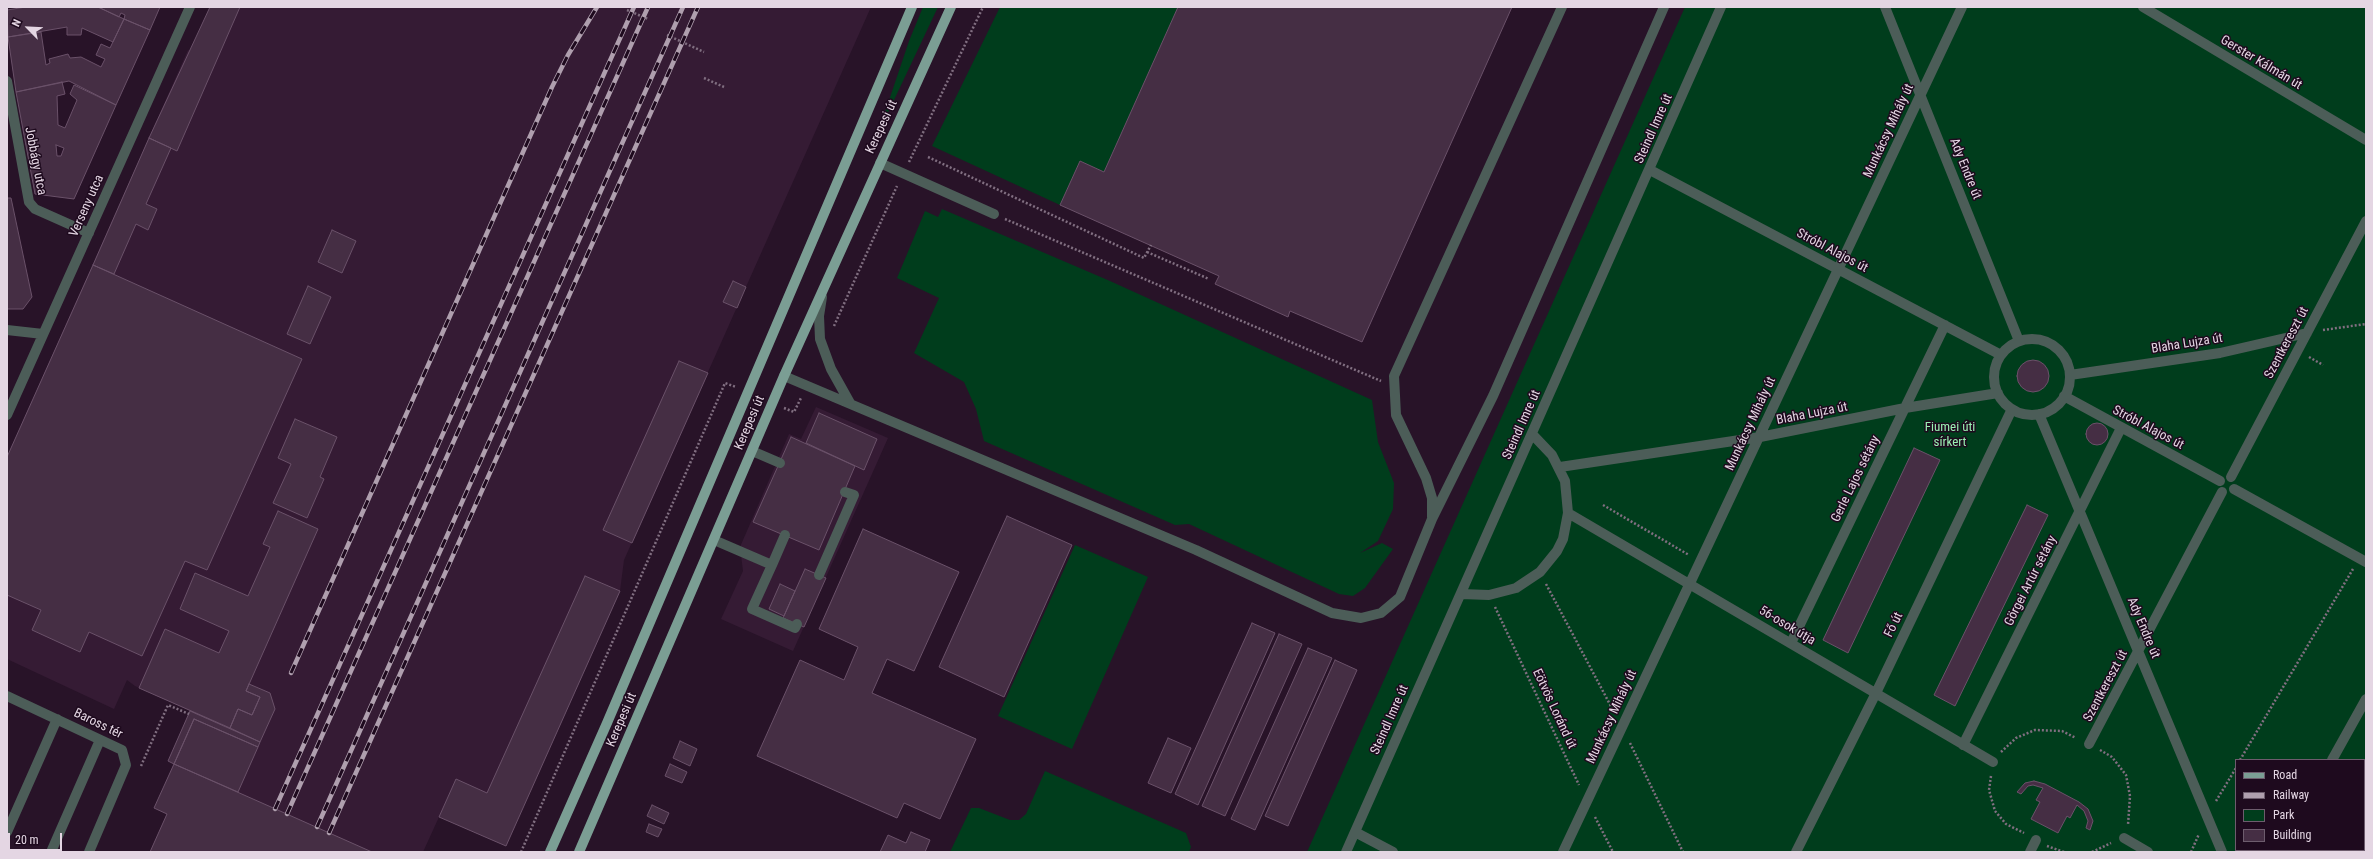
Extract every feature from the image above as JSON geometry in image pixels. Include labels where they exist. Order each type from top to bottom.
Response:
[{"type":"main road","name":"Kerepesi út","points":[[550,852],[607,723],[912,7]]},
{"type":"main road","name":"Kerepesi út","points":[[579,852],[772,403],[951,7]]},
{"type":"street","name":"Verseny utca","points":[[7,415],[190,7]]},
{"type":"street","points":[[1432,519],[1432,498],[1426,478],[1396,415],[1394,376],[1562,7]]},
{"type":"street","points":[[784,376],[1189,547],[1332,613],[1361,618],[1381,614],[1400,596],[1432,519],[1495,390],[1664,7]]},
{"type":"street","name":"Steindl Imre út","points":[[1346,852],[1650,170],[1721,7]]},
{"type":"street","name":"Ady Endre út","points":[[1885,7],[2019,341]]},
{"type":"street","name":"Munkácsy Mihály út","points":[[1563,852],[1962,7]]},
{"type":"street","name":"Gerster Kálmán út","points":[[2143,7],[2366,140]]},
{"type":"street","name":"Jobbágy utca","points":[[7,81],[29,202],[35,209],[89,233]]},
{"type":"street","points":[[880,162],[994,214]]},
{"type":"street","name":"Stróbl Alajos út","points":[[1650,170],[2001,355]]},
{"type":"street","name":"Szentkereszt út","points":[[2231,477],[2366,221]]},
{"type":"street","points":[[823,290],[819,316],[820,339],[831,369],[850,403]]},
{"type":"street","name":"Gerle Lajos sétány","points":[[1791,643],[1945,325]]},
{"type":"street","points":[[7,330],[43,334]]},
{"type":"street","name":"Blaha Lujza út","points":[[2070,375],[2220,353],[2307,333]]},
{"type":"street","points":[[2038,339],[2056,348],[2063,355],[2070,375],[2064,396],[2058,405],[2039,414],[2030,415],[2012,409],[1998,393],[1994,373],[2001,355],[2009,346],[2019,341],[2038,339]]},
{"type":"street","name":"Blaha Lujza út","points":[[1560,467],[1760,437],[1904,408],[1998,393]]},
{"type":"street","name":"Stróbl Alajos út","points":[[2064,396],[2220,481]]},
{"type":"street","name":"Fő út","points":[[1796,852],[1876,693],[2012,409]]},
{"type":"street","name":"Ady Endre út","points":[[2039,414],[2222,852]]},
{"type":"street","name":"Görgei Artúr sétány","points":[[1963,745],[2080,513],[2121,428]]},
{"type":"street","points":[[1461,594],[1489,595],[1516,588],[1540,572],[1557,551],[1563,539],[1568,513],[1565,481],[1560,467],[1543,444],[1532,434]]},
{"type":"street","points":[[752,451],[780,463]]},
{"type":"street","points":[[2224,477],[2231,477],[2235,481],[2234,489],[2230,492],[2222,492],[2219,486],[2220,481],[2224,477]]},
{"type":"street","points":[[2234,489],[2363,560]]},
{"type":"street","points":[[819,575],[854,495],[845,492]]},
{"type":"street","name":"Szentkereszt út","points":[[2089,744],[2139,652],[2222,492]]},
{"type":"street","name":"56-osok útja","points":[[1568,513],[1993,762]]},
{"type":"street","points":[[785,535],[752,610],[796,626]]},
{"type":"street","points":[[714,540],[772,565]]},
{"type":"street","name":"Baross tér","points":[[7,696],[122,750],[126,765],[89,852]]},
{"type":"street","points":[[2333,759],[2366,699]]},
{"type":"street","points":[[7,832],[57,719]]},
{"type":"street","points":[[51,852],[100,740]]},
{"type":"street","points":[[1355,832],[1393,852]]},
{"type":"street","points":[[2124,838],[2148,852]]},
{"type":"street","points":[[2030,852],[2036,840]]},
{"type":"path","points":[[833,330],[903,173],[983,7]]},
{"type":"path","points":[[627,10],[648,19]]},
{"type":"path","points":[[666,35],[704,52]]},
{"type":"path","points":[[704,78],[724,87]]},
{"type":"path","points":[[928,157],[1144,258],[1150,245]]},
{"type":"path","points":[[994,214],[1395,387]]},
{"type":"path","points":[[1147,252],[1209,279]]},
{"type":"path","points":[[2307,333],[2366,324]]},
{"type":"path","points":[[521,852],[724,383],[747,392]]},
{"type":"path","points":[[772,403],[794,412],[807,385]]},
{"type":"path","points":[[1603,505],[1700,561]]},
{"type":"path","points":[[2241,759],[2363,560]]},
{"type":"path","name":"Eötvös Loránd út","points":[[1489,595],[1587,801],[1613,852]]},
{"type":"path","points":[[137,774],[168,704],[189,714]]},
{"type":"path","points":[[2064,852],[2036,840],[2006,824],[1994,811],[1989,790],[1993,762],[2002,750],[2016,738],[2035,730],[2062,731],[2089,744],[2112,757],[2126,776],[2130,796],[2130,820],[2124,838],[2092,852]]},
{"type":"shaded area","points":[[210,7],[871,7],[624,560],[620,591],[506,846],[439,817],[423,852],[150,852],[167,814],[154,808],[194,719],[190,711],[135,686],[127,680],[114,709],[7,659],[7,457],[188,50],[190,51]]},
{"type":"shaded area","points":[[816,407],[888,438],[793,651],[721,619],[743,571],[740,547],[789,434],[801,439]]},
{"type":"green space","points":[[923,7],[938,7],[877,136],[909,41]]},
{"type":"green space","points":[[1000,7],[1178,7],[1104,172],[1080,161],[1060,205],[932,146]]},
{"type":"green space","name":"Fiumei úti sírkert","points":[[1685,7],[2366,7],[2366,852],[1307,852]]},
{"type":"green space","points":[[942,209],[1110,281],[1372,400],[1378,442],[1394,483],[1393,509],[1378,541],[1360,553],[1382,543],[1393,549],[1365,588],[1353,596],[1339,594],[1189,524],[1175,525],[984,441],[976,409],[964,382],[914,353],[939,298],[897,278],[925,211],[938,217]]},
{"type":"green space","points":[[1075,545],[1148,577],[1072,749],[998,716]]},
{"type":"green space","points":[[1045,771],[1186,833],[1191,847],[1189,852],[950,852],[971,808],[979,808],[1010,820],[1019,820],[1026,814]]},
{"type":"building","points":[[26,7],[98,7],[124,19],[113,42],[82,28],[81,35],[67,35],[67,27],[8,37],[7,10]]},
{"type":"building","points":[[98,7],[160,7],[150,30],[124,19],[125,15],[121,13],[119,17]]},
{"type":"building","points":[[210,7],[240,7],[177,151],[149,138]]},
{"type":"building","points":[[1178,7],[1512,7],[1362,342],[1290,311],[1288,317],[1215,284],[1219,276],[1060,205],[1080,161],[1104,172]]},
{"type":"building","points":[[124,19],[150,30],[116,105],[69,81],[16,92],[8,37],[41,32],[46,65],[50,63],[49,59],[68,54],[70,58],[81,57],[101,67],[105,59],[96,55],[101,44],[110,48]]},
{"type":"building","points":[[62,82],[65,94],[57,96],[58,125],[65,128],[77,100],[70,94],[74,85],[116,105],[74,199],[35,194],[16,92]],"holes":[[[56,145],[64,148],[61,156],[57,156]]]},
{"type":"building","points":[[149,138],[171,148],[146,204],[157,209],[148,230],[136,224],[114,274],[93,265]]},
{"type":"building","points":[[7,198],[11,198],[32,297],[23,309],[7,309]]},
{"type":"building","points":[[332,230],[356,241],[342,273],[318,262]]},
{"type":"building","points":[[93,265],[302,359],[207,570],[185,561],[142,656],[89,632],[80,652],[32,630],[41,610],[7,595],[7,457]]},
{"type":"building","points":[[733,281],[746,287],[737,308],[723,302]]},
{"type":"building","points":[[308,286],[331,297],[310,344],[287,334]]},
{"type":"building","points":[[2033,360],[2044,365],[2049,376],[2044,387],[2033,392],[2022,387],[2017,376],[2022,365]]},
{"type":"building","points":[[679,361],[708,373],[632,543],[603,530]]},
{"type":"building","points":[[819,413],[877,439],[864,470],[806,443]]},
{"type":"building","points":[[295,419],[337,437],[320,477],[324,479],[307,518],[273,503],[291,464],[278,458]]},
{"type":"building","points":[[2097,423],[2105,426],[2108,434],[2105,442],[2097,445],[2089,442],[2086,434],[2089,426]]},
{"type":"building","points":[[791,437],[855,466],[819,550],[753,522]]},
{"type":"building","points":[[1914,448],[1940,460],[1848,653],[1823,640]]},
{"type":"building","points":[[2027,505],[2048,515],[1955,706],[1934,695]]},
{"type":"building","points":[[278,511],[318,529],[246,691],[260,697],[252,715],[238,709],[230,728],[139,688],[165,629],[219,653],[229,631],[180,609],[195,573],[248,596],[270,547],[263,544]]},
{"type":"building","points":[[1007,516],[1072,545],[1004,697],[939,667]]},
{"type":"building","points":[[863,529],[959,572],[914,671],[887,659],[872,693],[976,739],[940,819],[904,803],[897,818],[757,756],[800,660],[844,680],[858,647],[819,629]]},
{"type":"building","points":[[805,569],[826,578],[804,627],[783,618]]},
{"type":"building","points":[[585,576],[620,591],[506,846],[439,817],[456,779],[487,793]]},
{"type":"building","points":[[780,584],[795,591],[784,616],[769,609]]},
{"type":"building","points":[[1252,623],[1275,633],[1198,805],[1175,794]]},
{"type":"building","points":[[1279,634],[1302,644],[1225,816],[1202,806]]},
{"type":"building","points":[[1308,648],[1332,658],[1255,830],[1231,819]]},
{"type":"building","points":[[1335,660],[1357,670],[1288,826],[1265,816]]},
{"type":"building","points":[[249,684],[270,693],[275,709],[260,742],[230,728],[238,709],[252,715],[260,697],[246,691]]},
{"type":"building","points":[[190,711],[260,742],[258,747],[194,719],[174,764],[168,761]]},
{"type":"building","points":[[194,719],[258,747],[238,792],[174,764]]},
{"type":"building","points":[[1168,738],[1191,748],[1171,793],[1148,783]]},
{"type":"building","points":[[680,741],[697,749],[690,766],[673,758]]},
{"type":"building","points":[[174,764],[372,852],[150,852],[167,814],[154,808]]},
{"type":"building","points":[[670,764],[687,772],[682,783],[665,776]]},
{"type":"building","points":[[2034,781],[2045,784],[2079,802],[2088,809],[2093,821],[2090,830],[2086,828],[2088,821],[2084,811],[2077,805],[2070,818],[2067,816],[2058,833],[2031,819],[2040,802],[2036,800],[2043,788],[2033,785],[2028,786],[2021,794],[2017,792],[2025,783]]},
{"type":"building","points":[[652,805],[669,813],[664,824],[647,816]]},
{"type":"building","points":[[649,824],[662,829],[658,837],[646,832]]},
{"type":"building","points":[[911,832],[930,840],[925,852],[880,852],[888,835],[906,843]]},
{"type":"railway","points":[[291,673],[552,87],[568,55],[597,7]]},
{"type":"railway","points":[[275,809],[634,7]]},
{"type":"railway","points":[[287,814],[648,7]]},
{"type":"railway","points":[[317,827],[683,7]]},
{"type":"railway","points":[[329,833],[698,7]]}]
